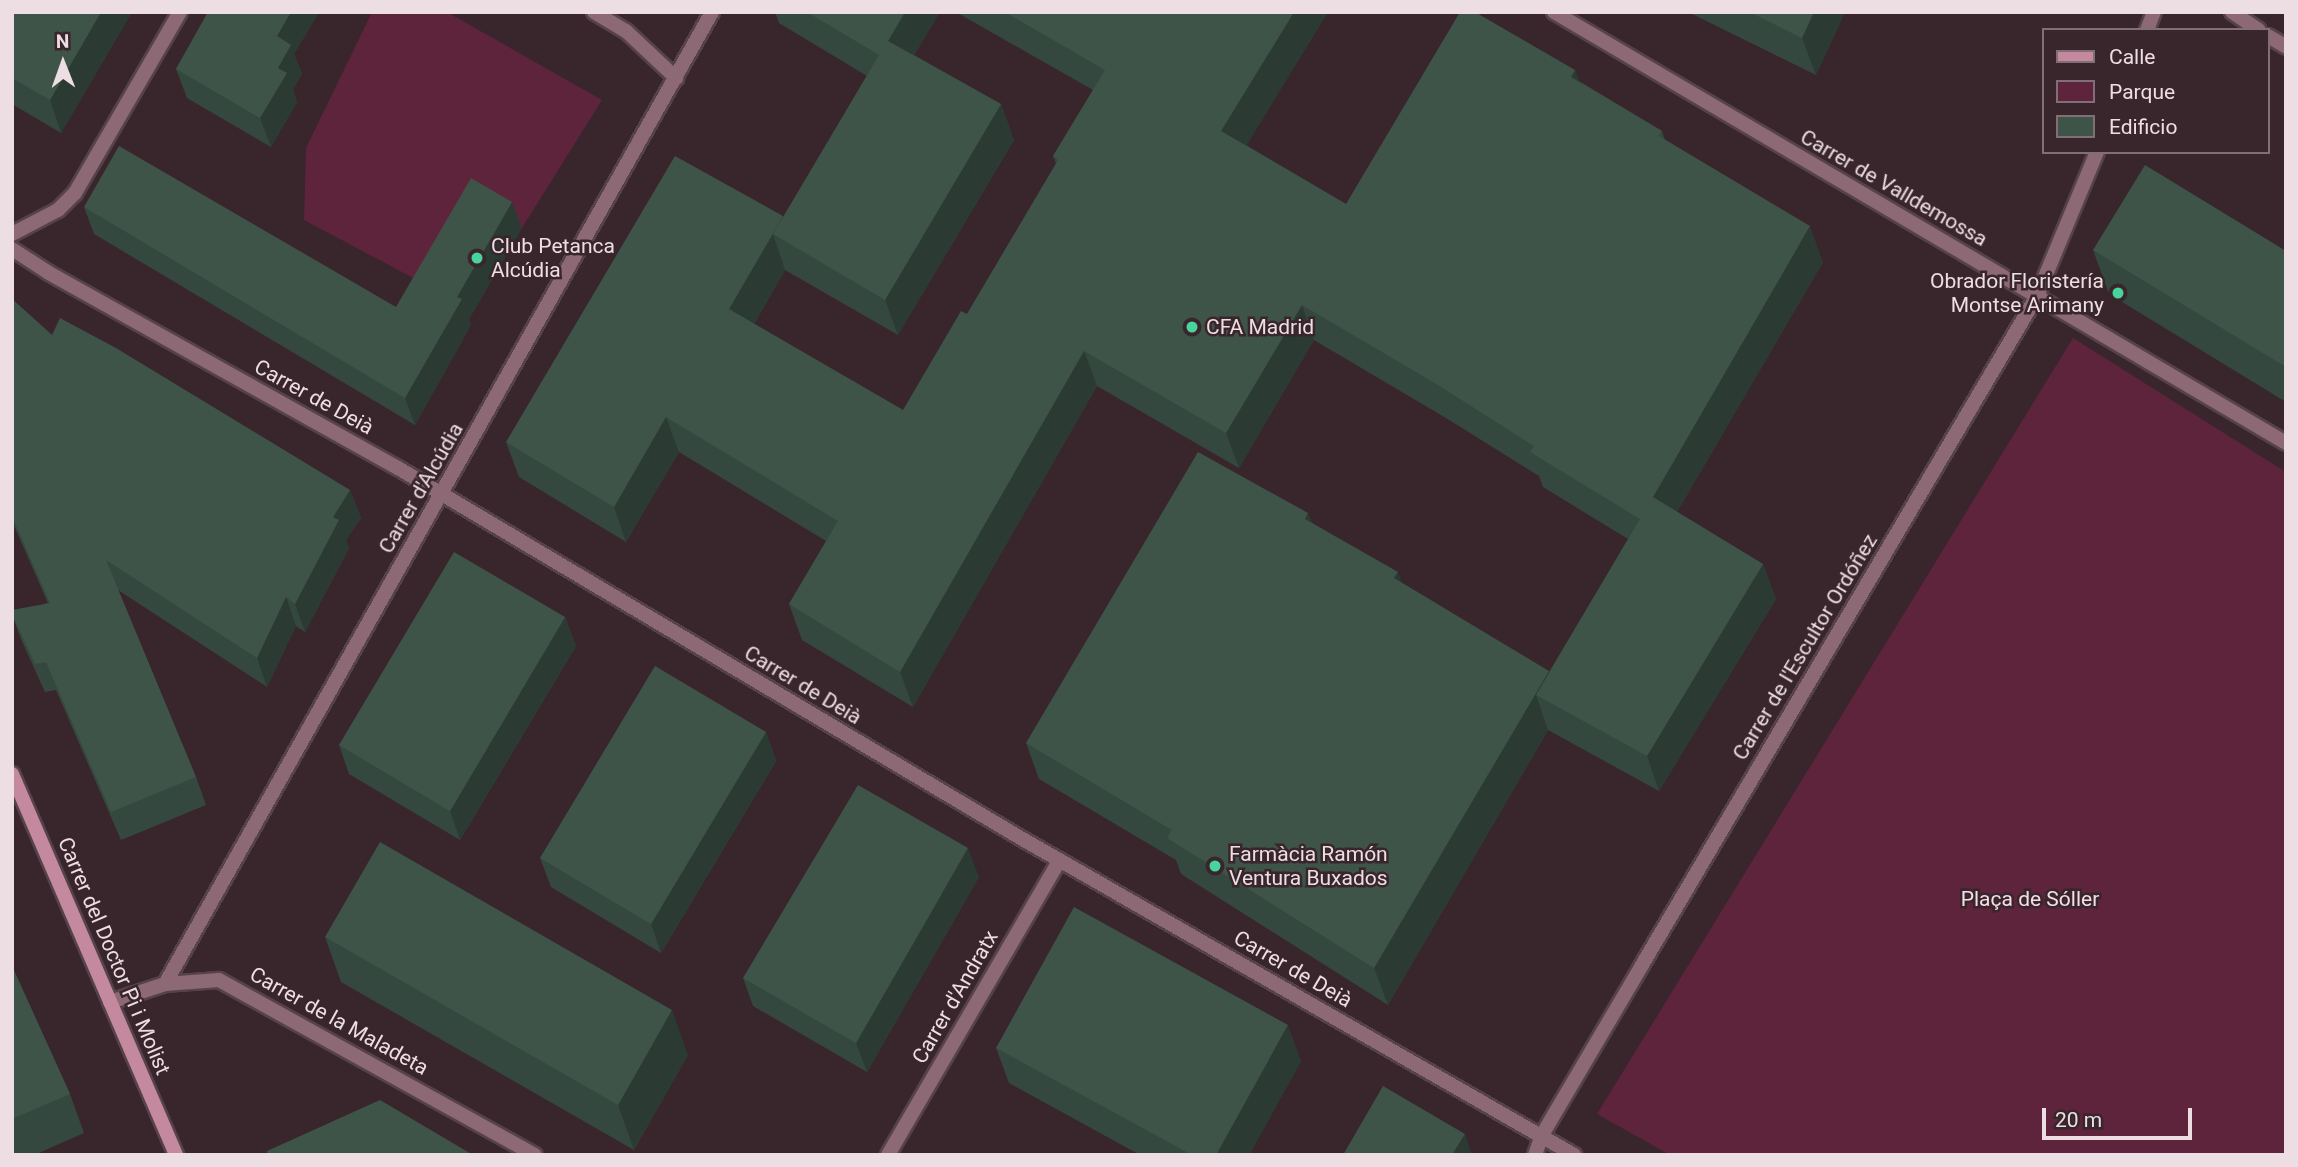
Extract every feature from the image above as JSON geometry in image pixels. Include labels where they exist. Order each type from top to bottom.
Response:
[{"type":"main road","name":"Carrer del Doctor Pi i Molist","points":[[12,775],[176,1155]]},
{"type":"street","points":[[12,234],[58,210],[75,193],[180,12]]},
{"type":"street","points":[[594,12],[626,32],[676,78]]},
{"type":"street","name":"Carrer d'Alcúdia","points":[[165,984],[712,12]]},
{"type":"street","name":"Carrer de Valldemossa","points":[[1554,12],[2286,443]]},
{"type":"street","points":[[2232,12],[2256,28]]},
{"type":"street","points":[[2270,37],[2286,47]]},
{"type":"street","name":"Carrer de l'Escultor Ordóñez","points":[[1535,1155],[1542,1135],[2037,296],[2096,154]]},
{"type":"street","name":"Carrer de Deià","points":[[12,249],[49,273],[440,493],[1060,860],[1574,1155]]},
{"type":"street","name":"Carrer d'Andratx","points":[[888,1155],[1060,860]]},
{"type":"street","name":"Carrer de la Maladeta","points":[[110,1002],[165,984],[219,980],[535,1155]]},
{"type":"green space","points":[[372,12],[447,12],[602,100],[522,228],[432,288],[304,220],[306,148]]},
{"type":"green space","name":"Plaça de Sóller","points":[[2073,338],[2286,472],[2286,1155],[1670,1155],[1597,1114]]},
{"type":"building","points":[[12,12],[101,12],[50,100],[12,78]]},
{"type":"building","points":[[208,12],[291,12],[277,36],[291,45],[278,68],[287,73],[260,118],[176,69]]},
{"type":"building","points":[[807,12],[905,12],[888,41],[1001,104],[885,300],[773,234],[879,55]]},
{"type":"building","points":[[1005,12],[1294,12],[1221,131],[1346,204],[1460,12],[1475,12],[1575,70],[1571,77],[1662,131],[1659,136],[1810,226],[1653,497],[1763,564],[1647,756],[1536,695],[1640,519],[1530,452],[1534,446],[1438,385],[1302,305],[1226,433],[1084,351],[900,672],[789,604],[838,521],[666,417],[614,507],[506,442],[675,156],[783,216],[729,309],[903,410],[961,311],[967,314],[1058,160],[1053,156],[1105,70]]},
{"type":"building","points":[[1750,12],[1814,12],[1802,38]]},
{"type":"building","points":[[119,146],[396,307],[471,178],[512,202],[457,297],[462,299],[405,398],[84,207]]},
{"type":"building","points":[[2145,165],[2286,251],[2286,367],[2093,250]]},
{"type":"building","points":[[12,299],[52,335],[60,318],[116,348],[350,490],[333,517],[339,520],[295,604],[286,597],[257,658],[106,560],[196,777],[111,812],[46,662],[35,664],[12,614],[12,610],[50,603],[12,516]]},
{"type":"building","points":[[1198,452],[1308,513],[1305,519],[1398,572],[1394,578],[1549,671],[1374,968],[1167,838],[1172,830],[1026,743]]},
{"type":"building","points":[[454,552],[565,617],[450,811],[339,745]]},
{"type":"building","points":[[655,666],[766,732],[651,924],[540,858]]},
{"type":"building","points":[[858,785],[968,848],[856,1043],[743,978]]},
{"type":"building","points":[[380,842],[672,1010],[618,1105],[325,937]]},
{"type":"building","points":[[1074,907],[1288,1025],[1216,1155],[1192,1155],[996,1048]]},
{"type":"building","points":[[12,966],[70,1094],[12,1119]]},
{"type":"building","points":[[1383,1086],[1465,1134],[1452,1155],[1343,1155]]},
{"type":"building","points":[[380,1100],[473,1155],[268,1155],[267,1151]]},
{"type":"place","name":"Club Petanca Alcúdia","points":[[477,258]]},
{"type":"place","name":"Obrador Floristería Montse Arimany","points":[[2118,293]]},
{"type":"place","name":"CFA Madrid","points":[[1192,327]]},
{"type":"place","name":"Farmàcia Ramón Ventura Buxados","points":[[1215,866]]}]
